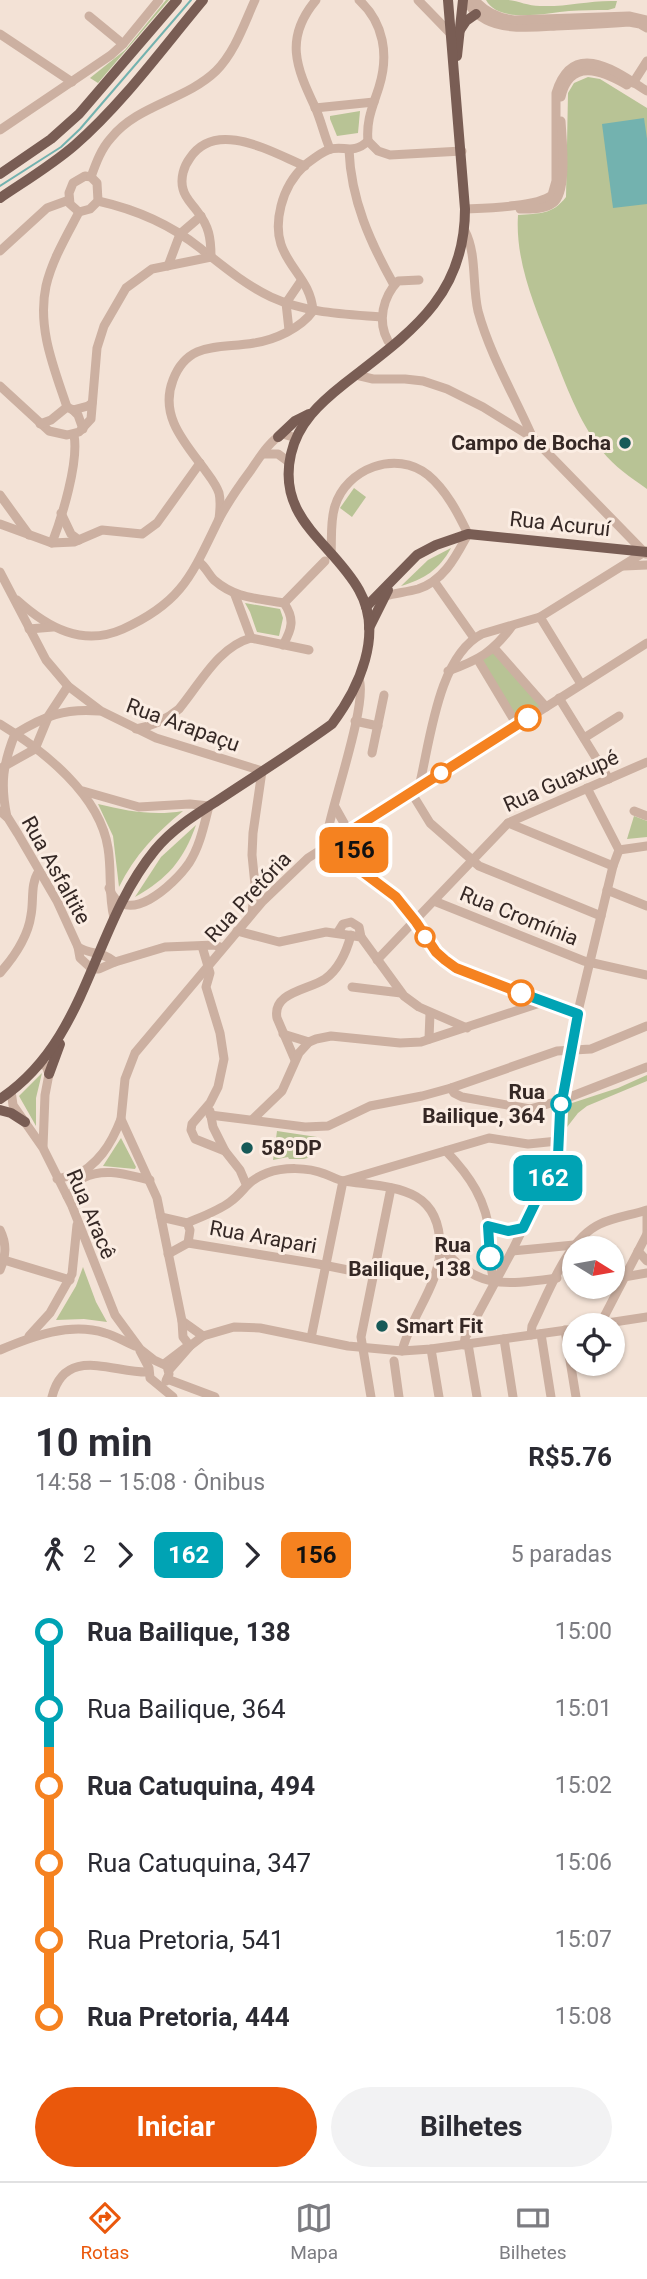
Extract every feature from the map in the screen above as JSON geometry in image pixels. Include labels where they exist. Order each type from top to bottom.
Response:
[{"type":"main road","points":[[0,174],[51,139],[79,114],[177,0]]},
{"type":"main road","points":[[0,198],[62,156],[91,130],[203,0]]},
{"type":"main road","points":[[278,437],[295,421],[311,413],[410,330],[441,297],[458,261],[465,230],[465,209],[455,32],[449,0]]},
{"type":"main road","points":[[455,32],[465,0]]},
{"type":"main road","points":[[455,32],[476,14]]},
{"type":"main road","points":[[49,1074],[64,1032],[114,918],[141,868],[157,847],[173,831],[332,724],[359,679],[369,628],[366,607],[354,582],[328,558],[295,509],[290,494],[289,462],[296,438],[311,413]]},
{"type":"main road","points":[[366,607],[417,555],[468,534]]},
{"type":"main road","name":"Rua Acuruí","points":[[468,534],[646,552]]},
{"type":"main road","points":[[369,628],[391,584]]},
{"type":"main road","points":[[0,1099],[40,1064],[64,1032]]},
{"type":"main road","points":[[0,1110],[25,1122]]},
{"type":"street","points":[[0,129],[111,55],[159,0]]},
{"type":"street","points":[[91,177],[102,150],[125,124],[193,88],[223,64],[235,45],[255,0]]},
{"type":"street","points":[[316,0],[302,22],[296,45],[297,66],[330,149]]},
{"type":"street","points":[[359,0],[374,17],[382,36],[384,50],[382,76],[367,124],[368,141],[378,151],[390,155],[462,151]]},
{"type":"street","points":[[418,0],[455,32]]},
{"type":"street","points":[[465,0],[476,14],[490,22],[509,27],[629,22],[647,28]]},
{"type":"street","points":[[475,0],[488,12],[506,19],[629,16],[647,20]]},
{"type":"street","points":[[89,16],[123,44]]},
{"type":"street","points":[[0,34],[72,82]]},
{"type":"street","points":[[633,83],[647,61]]},
{"type":"street","points":[[465,209],[543,201],[552,195],[556,93],[559,83],[570,69],[584,63],[600,64],[647,91]]},
{"type":"street","points":[[504,207],[536,208],[553,203],[558,198],[562,184],[562,94],[574,75],[585,71],[599,71],[647,97]]},
{"type":"street","points":[[315,108],[374,102]]},
{"type":"street","points":[[211,257],[211,235],[186,197],[182,184],[186,165],[192,154],[205,145],[227,138],[237,139],[305,166]]},
{"type":"street","points":[[219,519],[219,495],[215,484],[175,428],[168,406],[174,377],[182,363],[203,349],[215,345],[255,343],[302,323],[313,311],[312,299],[280,243],[278,217],[288,185],[305,166],[330,149],[359,148],[368,141]]},
{"type":"street","points":[[349,150],[353,188],[359,211],[369,238],[394,285]]},
{"type":"street","points":[[79,212],[73,208],[69,193],[73,183],[80,177],[91,177],[97,183],[98,201],[90,209],[79,212],[54,262],[46,284],[43,324],[47,346],[70,409],[78,415],[83,429]]},
{"type":"street","points":[[0,251],[47,208],[69,200]]},
{"type":"street","points":[[98,201],[141,215],[180,234],[250,285],[286,303],[313,311],[382,317]]},
{"type":"street","points":[[168,265],[180,234],[201,216]]},
{"type":"street","points":[[465,230],[470,242],[479,313],[502,372],[533,438]]},
{"type":"street","points":[[0,386],[49,431],[74,435],[91,419],[97,348],[114,305],[126,288],[152,270],[211,257]]},
{"type":"street","points":[[388,341],[382,317],[394,285],[398,281],[419,279]]},
{"type":"street","points":[[289,330],[286,303],[301,281]]},
{"type":"street","points":[[356,375],[370,379],[423,381],[457,394],[511,424],[533,438],[646,552],[540,617],[474,638],[448,671],[415,789],[430,823],[480,866],[601,916]]},
{"type":"street","points":[[40,424],[70,409],[92,403]]},
{"type":"street","points":[[58,414],[58,431],[63,435]]},
{"type":"street","points":[[511,424],[518,424],[523,415]]},
{"type":"street","points":[[11,594],[53,627],[83,637],[103,636],[157,611],[199,571],[219,519],[263,454],[278,437],[287,434],[296,438]]},
{"type":"street","points":[[52,543],[75,465],[74,435]]},
{"type":"street","points":[[263,454],[278,454],[289,462]]},
{"type":"street","points":[[0,524],[52,543],[79,540],[102,530],[134,535],[149,530],[157,523],[200,463]]},
{"type":"street","points":[[284,603],[328,558],[332,520],[342,490],[353,477],[378,465],[400,464],[430,477],[448,498],[468,534],[456,556],[434,581],[417,589],[385,596]]},
{"type":"street","points":[[215,484],[234,494]]},
{"type":"street","points":[[0,495],[30,536]]},
{"type":"street","points":[[61,513],[71,534],[79,540]]},
{"type":"street","points":[[622,566],[647,565]]},
{"type":"street","points":[[199,571],[235,595],[284,603]]},
{"type":"street","name":"Rua Arapaçu","points":[[1,576],[46,660],[68,686],[101,711],[156,738],[262,771]]},
{"type":"street","points":[[434,581],[474,638]]},
{"type":"street","points":[[235,595],[251,638]]},
{"type":"street","points":[[283,645],[292,623],[292,617],[284,603]]},
{"type":"street","points":[[540,617],[582,684]]},
{"type":"street","points":[[448,671],[478,660],[494,648],[512,626]]},
{"type":"street","points":[[30,629],[53,627]]},
{"type":"street","points":[[136,729],[148,727],[171,716],[234,645],[251,638],[309,650]]},
{"type":"street","name":"Rua Pretória","points":[[121,1119],[125,1079],[135,1053],[222,948],[294,870],[415,789],[647,643]]},
{"type":"street","points":[[494,648],[545,707]]},
{"type":"street","points":[[478,660],[517,725]]},
{"type":"street","points":[[359,679],[361,688],[355,722],[328,826],[328,845],[332,852],[396,897],[436,952],[456,968],[578,1014]]},
{"type":"street","points":[[2,767],[36,749],[49,715],[68,686]]},
{"type":"street","points":[[372,753],[384,695]]},
{"type":"street","points":[[559,698],[609,779]]},
{"type":"street","points":[[348,700],[353,706],[355,722]]},
{"type":"street","points":[[8,818],[2,767],[15,734],[49,715],[78,710],[101,711]]},
{"type":"street","points":[[584,738],[619,716]]},
{"type":"street","points":[[355,722],[378,726]]},
{"type":"street","points":[[0,723],[36,749],[83,791],[101,823],[108,845],[110,902],[114,918]]},
{"type":"street","name":"Rua Guaxupé","points":[[377,960],[508,823],[647,762]]},
{"type":"street","points":[[254,936],[249,917],[255,885],[252,855],[262,771]]},
{"type":"street","points":[[587,788],[619,850]]},
{"type":"street","points":[[83,791],[139,807],[190,804],[209,806],[197,846],[189,862],[163,889],[144,902],[121,905],[113,898],[109,888]]},
{"type":"street","points":[[335,807],[354,841],[356,867]]},
{"type":"street","name":"Rua Asfaltite","points":[[0,811],[8,818],[57,901],[78,947],[80,958],[92,969]]},
{"type":"street","points":[[634,811],[647,816]]},
{"type":"street","points":[[508,823],[612,866]]},
{"type":"street","points":[[619,850],[647,846]]},
{"type":"street","points":[[477,1397],[465,1338],[557,1160],[570,1050],[612,866],[619,850]]},
{"type":"street","points":[[0,973],[22,944],[29,927],[34,882],[39,871]]},
{"type":"street","points":[[255,885],[270,894]]},
{"type":"street","points":[[607,890],[647,906]]},
{"type":"street","name":"Rua Cromínia","points":[[434,901],[591,963],[647,975]]},
{"type":"street","points":[[338,932],[343,924],[351,922],[359,927],[361,937],[401,993],[429,1013],[467,1028]]},
{"type":"street","points":[[237,931],[279,942],[317,932],[338,932],[361,937]]},
{"type":"street","points":[[295,1060],[276,1012],[279,1004],[289,995],[325,979],[344,954],[351,935]]},
{"type":"street","points":[[92,969],[165,947],[215,945],[222,948]]},
{"type":"street","points":[[202,946],[210,973],[206,987],[220,1032],[224,1059],[218,1087],[192,1124],[193,1135],[201,1142],[225,1151]]},
{"type":"street","name":"Rua Asfaltite","points":[[78,947],[89,953],[99,953],[115,962]]},
{"type":"street","points":[[192,984],[200,988],[206,987]]},
{"type":"street","points":[[352,987],[401,993]]},
{"type":"street","points":[[283,1034],[309,1042],[331,1036],[412,1043],[429,1040],[543,1002]]},
{"type":"street","points":[[429,1013],[429,1040]]},
{"type":"street","points":[[211,1115],[321,1128],[370,1106],[451,1088],[557,1051],[591,1049],[647,1026]]},
{"type":"street","points":[[253,1119],[282,1091],[295,1060],[309,1042]]},
{"type":"street","points":[[40,1064],[46,1066],[49,1074],[45,1095],[43,1148]]},
{"type":"street","points":[[451,1088],[462,1097],[527,1110],[562,1100],[647,1067]]},
{"type":"street","name":"Rua Aracê","points":[[11,1091],[13,1105],[43,1148],[67,1196],[109,1303],[138,1348],[161,1372],[173,1397]]},
{"type":"street","points":[[210,1102],[217,1137],[240,1170],[246,1184]]},
{"type":"street","points":[[74,1180],[98,1167],[121,1119]]},
{"type":"street","points":[[121,1119],[150,1180],[161,1217],[182,1321],[183,1337],[177,1353],[161,1372]]},
{"type":"street","points":[[343,1181],[489,1138],[528,1144],[558,1140]]},
{"type":"street","points":[[446,1151],[474,1183],[482,1200],[488,1226],[490,1269],[494,1281]]},
{"type":"street","points":[[98,1167],[150,1180]]},
{"type":"street","points":[[161,1217],[187,1223],[229,1203],[246,1184],[267,1173],[287,1169],[316,1171],[343,1181],[409,1192],[425,1203],[438,1224],[440,1245],[435,1278],[402,1351]]},
{"type":"street","points":[[376,1185],[379,1169]]},
{"type":"street","points":[[57,1178],[65,1176],[74,1180]]},
{"type":"street","points":[[67,1196],[75,1190],[74,1180]]},
{"type":"street","points":[[311,1338],[343,1181]]},
{"type":"street","points":[[371,1397],[361,1337],[391,1188]]},
{"type":"street","points":[[583,1236],[601,1223],[631,1216],[647,1216],[647,1235],[625,1275]]},
{"type":"street","points":[[28,1338],[50,1313],[70,1280],[75,1262],[77,1218]]},
{"type":"street","points":[[168,1255],[188,1242],[190,1230],[187,1223]]},
{"type":"street","points":[[488,1226],[508,1231],[523,1228]]},
{"type":"street","points":[[0,1230],[5,1246],[0,1270]]},
{"type":"street","name":"Rua Arapari","points":[[188,1242],[373,1275]]},
{"type":"street","points":[[440,1245],[463,1270],[482,1278],[516,1283],[557,1278]]},
{"type":"street","points":[[512,1251],[562,1246]]},
{"type":"street","points":[[638,1251],[647,1261]]},
{"type":"street","points":[[4,1260],[70,1280]]},
{"type":"street","points":[[531,1335],[532,1326],[562,1268]]},
{"type":"street","points":[[482,1278],[490,1269]]},
{"type":"street","points":[[625,1277],[647,1273]]},
{"type":"street","points":[[625,1320],[647,1317]]},
{"type":"street","points":[[182,1321],[203,1336]]},
{"type":"street","points":[[161,1372],[203,1336],[218,1330],[246,1326],[361,1348],[402,1351],[562,1330]]},
{"type":"street","points":[[0,1350],[28,1338],[64,1330],[103,1332],[138,1348]]},
{"type":"street","points":[[541,1334],[551,1397]]},
{"type":"street","points":[[183,1337],[190,1346]]},
{"type":"street","points":[[504,1339],[513,1397]]},
{"type":"street","points":[[177,1353],[190,1346]]},
{"type":"street","points":[[431,1349],[439,1397]]},
{"type":"street","points":[[394,1361],[399,1397]]},
{"type":"street","points":[[52,1397],[55,1385],[65,1374],[79,1367],[99,1365],[161,1372],[215,1397]]},
{"type":"street","points":[[574,1376],[576,1397]]},
{"type":"green space","points":[[166,0],[169,0],[98,83],[90,78],[125,50]]},
{"type":"green space","points":[[486,0],[508,0],[540,6],[617,1],[615,8],[608,10],[512,15],[492,7]]},
{"type":"green space","points":[[588,77],[600,79],[647,108],[647,489],[607,457],[579,415],[533,301],[520,250],[518,215],[550,210],[566,197],[568,93],[574,83]]},
{"type":"green space","points":[[360,111],[358,133],[337,136],[330,116]]},
{"type":"green space","points":[[354,488],[366,497],[352,517],[340,508]]},
{"type":"green space","points":[[451,548],[430,573],[401,586],[428,560]]},
{"type":"green space","points":[[245,603],[280,609],[283,618],[279,636],[257,632]]},
{"type":"green space","points":[[494,650],[543,706],[517,722],[478,661]]},
{"type":"green space","points":[[98,804],[140,812],[183,811],[147,845],[119,887],[113,836]]},
{"type":"green space","points":[[634,816],[647,821],[647,837],[627,839]]},
{"type":"green space","points":[[196,825],[180,859],[157,883],[135,897],[161,857]]},
{"type":"green space","points":[[42,1073],[36,1098],[36,1126],[19,1096]]},
{"type":"green space","points":[[647,1075],[647,1081],[587,1106],[564,1131],[569,1104]]},
{"type":"green space","points":[[277,1131],[317,1137],[314,1156],[273,1160]]},
{"type":"green space","points":[[121,1138],[136,1167],[135,1169],[103,1166]]},
{"type":"green space","points":[[83,1267],[107,1322],[56,1320],[76,1286]]},
{"type":"water","points":[[644,118],[647,139],[647,204],[613,208],[602,124]]},
{"type":"waterway","points":[[0,186],[61,147],[80,129],[191,0]]},
{"type":"bus line","name":"156","points":[[521,993],[456,968],[436,952],[396,897],[356,867],[354,841],[350,831],[528,718]]},
{"type":"bus line","name":"162","points":[[490,1257],[488,1226],[508,1231],[523,1228],[557,1160],[565,1078],[578,1014],[521,993]]},
{"type":"place","name":"Campo de Bocha","points":[[625,443]]},
{"type":"place","name":"Rua Bailique, 364","points":[[561,1104]]},
{"type":"place","name":"58ºDP","points":[[247,1148]]},
{"type":"place","name":"Rua Bailique, 138","points":[[490,1257]]},
{"type":"place","name":"Smart Fit","points":[[382,1326]]}]
